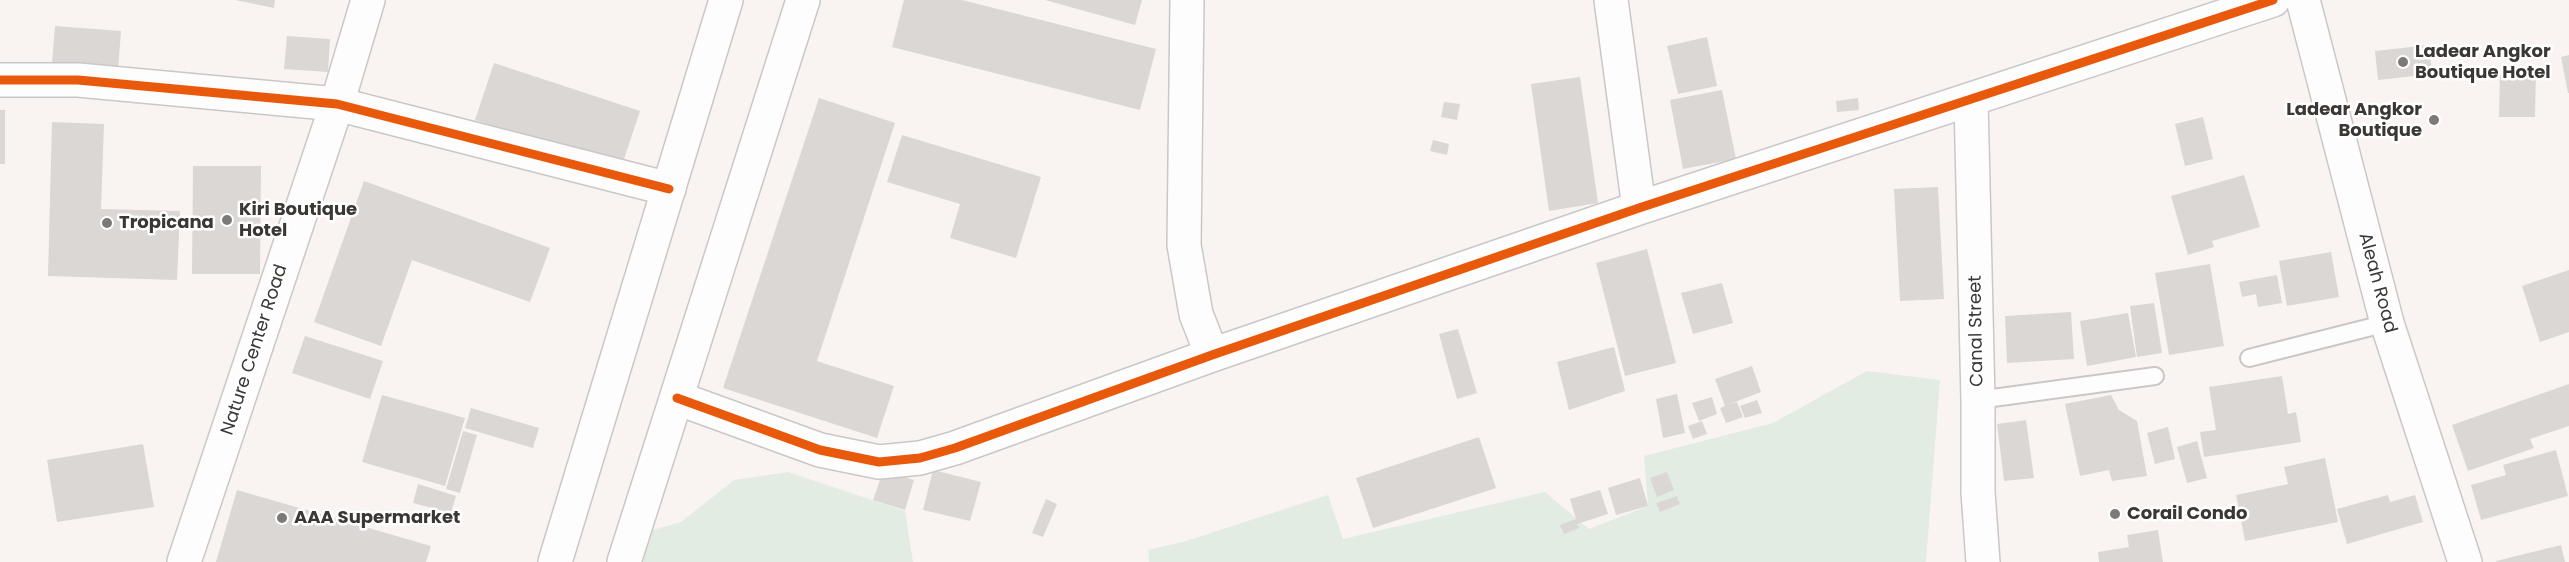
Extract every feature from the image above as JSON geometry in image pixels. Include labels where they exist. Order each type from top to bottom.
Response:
[{"type":"street","name":"Nature Center Road","points":[[184,562],[337,104],[368,0]]},
{"type":"street","points":[[555,562],[726,0]]},
{"type":"street","points":[[624,562],[803,0]]},
{"type":"street","points":[[1187,0],[1184,245],[1196,314],[1212,355]]},
{"type":"street","points":[[1611,0],[1639,208]]},
{"type":"street","points":[[677,398],[820,450],[879,462],[920,458],[955,448],[1212,355],[1639,208],[2273,0]]},
{"type":"street","name":"Aleah Road","points":[[2303,0],[2387,323],[2465,562]]},
{"type":"street","points":[[0,80],[78,80],[337,104],[669,189]]},
{"type":"street","name":"Canal Street","points":[[1971,100],[1978,400],[1978,520],[1983,562]]},
{"type":"lane","points":[[2249,358],[2387,323]]},
{"type":"lane","points":[[1978,400],[2155,376]]},
{"type":"shaded area","points":[[1867,371],[1940,380],[1926,562],[1149,562],[1148,550],[1183,542],[1328,495],[1343,539],[1545,492],[1589,529],[1648,506],[1644,456],[1773,423]]},
{"type":"shaded area","points":[[788,472],[905,511],[913,562],[629,562],[638,534],[681,522],[734,480]]},
{"type":"building","points":[[235,0],[275,0],[274,8]]},
{"type":"building","points":[[904,0],[962,0],[1156,49],[1140,110],[892,47]]},
{"type":"building","points":[[1045,0],[1142,0],[1135,25]]},
{"type":"building","points":[[55,26],[121,31],[118,70],[52,64]]},
{"type":"building","points":[[287,36],[330,39],[328,72],[284,69]]},
{"type":"building","points":[[1707,37],[1717,86],[1678,94],[1667,46]]},
{"type":"building","name":"Ladear Angkor Boutique Hotel","points":[[2429,45],[2432,74],[2378,80],[2375,51]]},
{"type":"building","points":[[2569,55],[2569,93],[2568,93],[2561,57]]},
{"type":"building","points":[[494,63],[640,111],[621,168],[475,120]]},
{"type":"building","points":[[2500,71],[2536,71],[2535,117],[2499,117]]},
{"type":"building","points":[[1580,77],[1598,203],[1549,211],[1531,84]]},
{"type":"building","points":[[1722,90],[1736,159],[1683,169],[1670,100]]},
{"type":"building","points":[[819,98],[895,123],[817,361],[894,386],[877,438],[723,388]]},
{"type":"building","points":[[1858,98],[1859,110],[1837,112],[1836,101]]},
{"type":"building","points":[[1444,102],[1460,104],[1457,120],[1441,117]]},
{"type":"building","points":[[0,110],[5,110],[5,164],[0,164]]},
{"type":"building","points":[[2203,117],[2213,159],[2185,166],[2175,124]]},
{"type":"building","points":[[52,122],[104,124],[101,209],[180,211],[177,280],[48,276]]},
{"type":"building","points":[[902,135],[1041,177],[1016,258],[950,238],[960,204],[887,182]]},
{"type":"building","points":[[1433,140],[1449,144],[1447,155],[1430,151]]},
{"type":"building","name":"Kiri Boutique Hotel","points":[[193,166],[261,166],[260,274],[192,274]]},
{"type":"building","points":[[2244,175],[2260,227],[2212,241],[2214,247],[2188,255],[2171,196]]},
{"type":"building","points":[[364,181],[550,248],[530,302],[412,260],[381,346],[314,322]]},
{"type":"building","points":[[1938,187],[1944,299],[1900,301],[1894,189]]},
{"type":"building","points":[[1647,249],[1676,363],[1625,376],[1596,263]]},
{"type":"building","points":[[2331,252],[2339,297],[2287,306],[2279,261]]},
{"type":"building","points":[[2210,264],[2224,346],[2169,355],[2155,273]]},
{"type":"building","points":[[2569,270],[2569,332],[2540,342],[2522,286]]},
{"type":"building","points":[[2277,275],[2282,303],[2258,307],[2256,294],[2242,297],[2239,282]]},
{"type":"building","points":[[1722,283],[1733,323],[1693,334],[1681,293]]},
{"type":"building","points":[[2154,303],[2162,353],[2137,357],[2130,306]]},
{"type":"building","points":[[2071,312],[2074,359],[2007,363],[2005,316]]},
{"type":"building","points":[[2128,313],[2136,357],[2087,366],[2080,321]]},
{"type":"building","points":[[1458,329],[1477,393],[1457,399],[1439,334]]},
{"type":"building","points":[[305,336],[383,361],[370,399],[292,373]]},
{"type":"building","points":[[1614,347],[1625,391],[1569,410],[1557,362]]},
{"type":"building","points":[[1752,366],[1761,392],[1727,405],[1737,402],[1743,417],[1726,423],[1720,408],[1725,406],[1715,379]]},
{"type":"building","points":[[2282,376],[2288,414],[2296,412],[2301,442],[2204,457],[2200,432],[2216,430],[2209,387]]},
{"type":"building","points":[[2569,384],[2569,426],[2530,439],[2534,448],[2468,471],[2452,425]]},
{"type":"building","points":[[1677,394],[1685,433],[1663,438],[1656,399]]},
{"type":"building","points":[[382,395],[465,418],[445,486],[362,462]]},
{"type":"building","points":[[2111,395],[2119,410],[2137,421],[2147,476],[2112,481],[2109,470],[2080,476],[2065,404]]},
{"type":"building","points":[[1712,397],[1717,414],[1699,421],[1692,403]]},
{"type":"building","points":[[1757,400],[1762,413],[1745,418],[1740,406]]},
{"type":"building","points":[[471,408],[539,428],[533,448],[465,428]]},
{"type":"building","points":[[2026,420],[2034,478],[2004,481],[1997,424]]},
{"type":"building","points":[[1702,421],[1707,434],[1693,439],[1688,426]]},
{"type":"building","points":[[2168,427],[2175,459],[2155,464],[2147,433]]},
{"type":"building","points":[[463,431],[477,435],[460,493],[446,489]]},
{"type":"building","points":[[1479,437],[1496,488],[1373,528],[1356,478]]},
{"type":"building","points":[[2197,441],[2207,478],[2187,483],[2177,447]]},
{"type":"building","points":[[143,444],[154,507],[57,522],[47,460]]},
{"type":"building","points":[[2556,450],[2568,496],[2481,520],[2471,485],[2506,475],[2503,465]]},
{"type":"building","points":[[2325,458],[2338,522],[2245,541],[2236,495],[2288,484],[2284,467]]},
{"type":"building","points":[[933,470],[981,482],[970,521],[923,510]]},
{"type":"building","points":[[883,471],[914,480],[905,510],[873,500]]},
{"type":"building","points":[[1667,472],[1674,490],[1657,497],[1650,478]]},
{"type":"building","points":[[1640,478],[1648,506],[1616,515],[1608,488]]},
{"type":"building","points":[[418,484],[456,496],[451,513],[413,503]]},
{"type":"building","name":"AAA Supermarket","points":[[237,490],[431,546],[426,562],[216,562]]},
{"type":"building","points":[[1600,490],[1608,514],[1577,524],[1579,528],[1564,534],[1560,525],[1576,519],[1570,499]]},
{"type":"building","points":[[2388,495],[2390,502],[2415,495],[2423,522],[2347,544],[2337,509]]},
{"type":"building","points":[[1677,496],[1680,504],[1660,512],[1656,503]]},
{"type":"building","points":[[1046,499],[1057,504],[1043,537],[1032,533]]},
{"type":"building","points":[[2158,530],[2163,562],[2099,562],[2098,552],[2129,547],[2127,535]]},
{"type":"building","points":[[2561,545],[2565,562],[2496,562],[2496,561]]},
{"type":"cycle path","points":[[677,398],[820,450],[879,462],[920,458],[955,448],[1212,355],[1639,208],[2273,0]]},
{"type":"cycle path","points":[[0,80],[78,80],[337,104],[669,189]]},
{"type":"place","name":"Ladear Angkor Boutique Hotel","points":[[2403,62]]},
{"type":"place","name":"Ladear Angkor Boutique","points":[[2434,120]]},
{"type":"place","name":"Kiri Boutique Hotel","points":[[227,220]]},
{"type":"place","name":"Tropicana","points":[[107,223]]},
{"type":"place","name":"Corail Condo","points":[[2115,514]]},
{"type":"place","name":"AAA Supermarket","points":[[282,518]]}]
